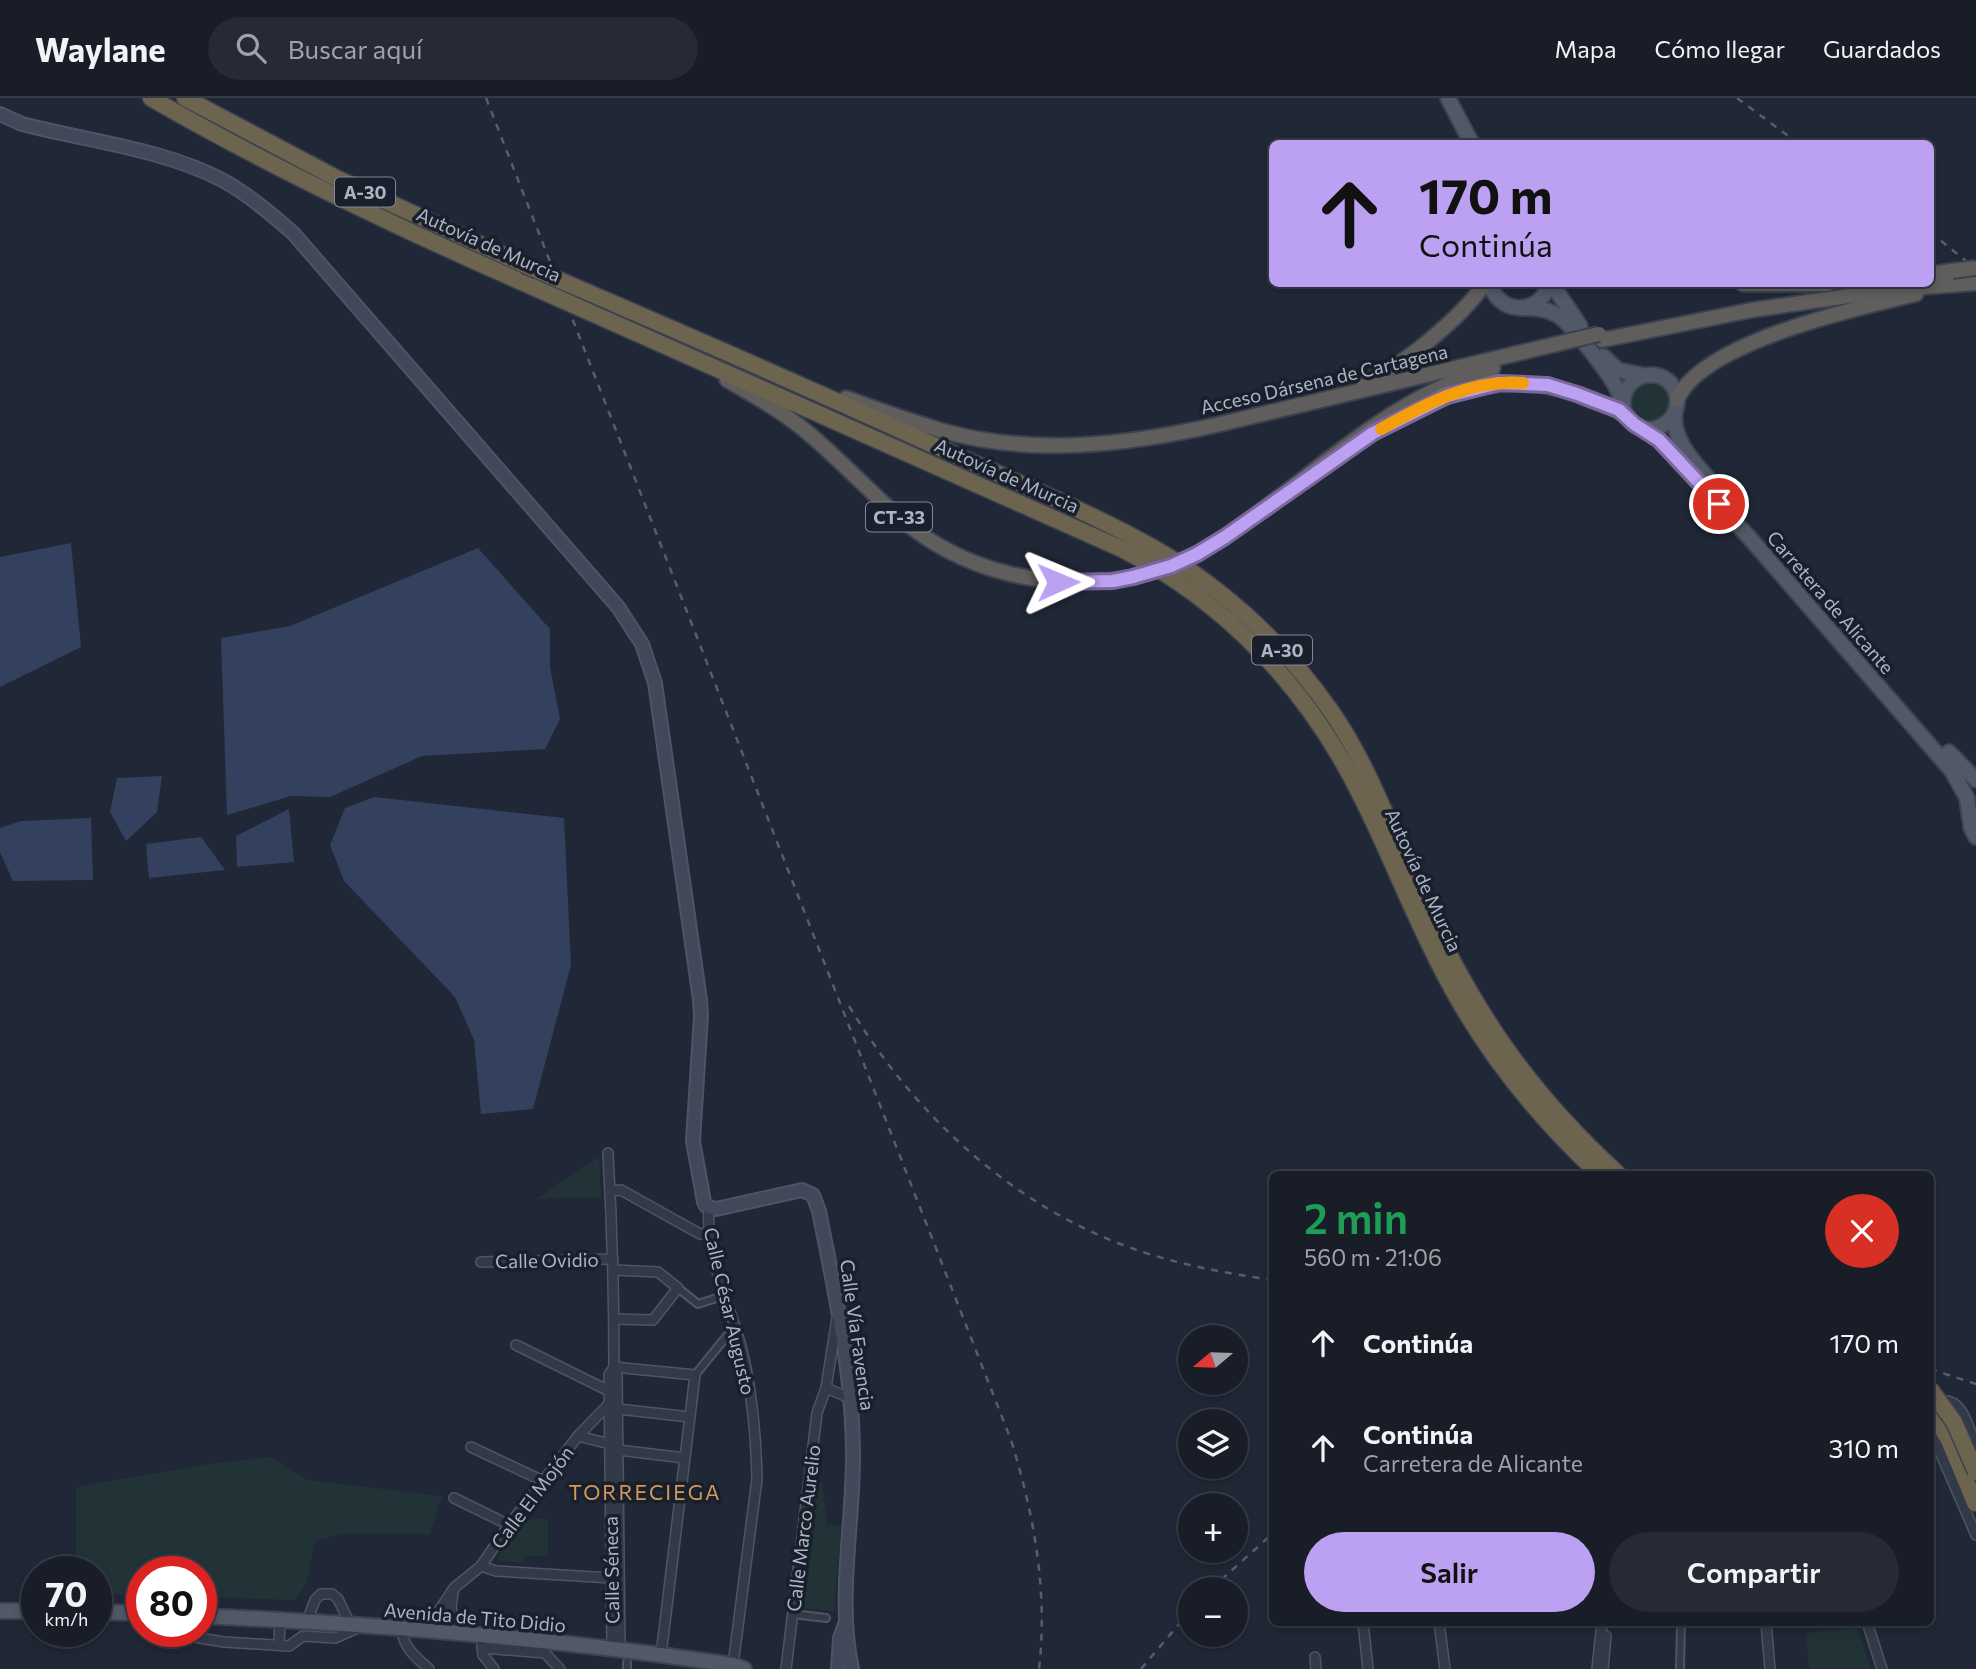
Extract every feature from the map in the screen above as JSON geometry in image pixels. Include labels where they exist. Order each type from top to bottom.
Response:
[{"type":"highway","name":"Autovía de Murcia","points":[[151,98],[322,189],[533,287],[1112,544],[1145,561],[1192,592],[1258,648],[1310,709],[1393,849],[1486,1020],[1515,1063],[1556,1112],[1615,1171]]},
{"type":"highway","name":"Autovía de Murcia","points":[[186,98],[340,180],[525,265],[792,380],[1129,535],[1212,587],[1277,645],[1302,672],[1329,709],[1357,754],[1440,965],[1476,1027],[1530,1101],[1596,1171]]},
{"type":"highway","points":[[196,98],[208,111]]},
{"type":"highway","name":"Acceso Dársena de Cartagena","points":[[1934,282],[1953,278],[1976,268]]},
{"type":"highway","name":"CT-33","points":[[1934,275],[1953,278]]},
{"type":"highway","points":[[1934,284],[1953,278]]},
{"type":"highway","name":"Acceso Dársena de Cartagena","points":[[1953,278],[1976,282]]},
{"type":"highway","points":[[1245,418],[1352,386],[1384,373],[1422,346],[1470,302],[1482,287]]},
{"type":"highway","name":"Acceso Dársena de Cartagena","points":[[792,380],[805,381],[858,403],[945,431],[1029,444],[1083,446],[1141,440],[1245,418],[1740,303],[1848,287]]},
{"type":"highway","name":"Acceso Dársena de Cartagena","points":[[1601,337],[1752,310],[1907,287]]},
{"type":"highway","points":[[1676,406],[1682,388],[1698,373],[1751,344],[1795,327],[1924,287]]},
{"type":"highway","name":"Acceso Dársena de Cartagena","points":[[703,363],[790,419],[900,518],[929,540],[957,556],[993,570],[1058,582],[1104,581],[1133,577],[1171,566],[1197,554],[1232,533],[1371,427],[1431,391],[1486,369],[1572,344]]},
{"type":"highway","points":[[1267,506],[1388,425],[1439,399],[1481,386],[1515,382],[1548,385],[1629,416]]},
{"type":"highway","points":[[1934,1395],[1954,1423],[1976,1472]]},
{"type":"highway","points":[[1934,1414],[1950,1440],[1975,1504]]},
{"type":"main road","points":[[1448,98],[1470,140]]},
{"type":"main road","points":[[0,114],[22,124],[193,167],[224,182],[262,206],[293,233],[618,607],[642,644],[655,683],[700,1000],[693,1141],[702,1193],[709,1208]]},
{"type":"main road","points":[[1491,287],[1500,302],[1520,308],[1540,300],[1548,287]]},
{"type":"main road","points":[[1552,287],[1613,367],[1629,374],[1656,375],[1672,387],[1676,406],[1668,422],[1658,428],[1649,429],[1629,416],[1623,395],[1629,384],[1638,377],[1647,375]]},
{"type":"main road","name":"Carretera de Alicante","points":[[1520,308],[1546,310],[1565,321],[1612,380],[1629,416],[1659,440],[1740,527],[1946,763],[1964,790],[1976,837]]},
{"type":"main road","name":"Carretera de Alicante","points":[[1676,406],[1675,423],[1678,435],[1697,465],[1976,780]]},
{"type":"main road","points":[[1970,820],[1976,803]]},
{"type":"main road","name":"Calle Vía Favencia","points":[[709,1208],[716,1209],[802,1190],[813,1195],[816,1201],[838,1308],[850,1398],[853,1458],[846,1622],[852,1669]]},
{"type":"main road","points":[[0,1611],[21,1611]]},
{"type":"main road","name":"Avenida de Tito Didio","points":[[217,1617],[280,1619],[454,1634],[482,1642],[622,1657],[662,1655],[738,1667]]},
{"type":"main road","name":"Calle Vía Favencia","points":[[839,1669],[840,1638],[846,1622]]},
{"type":"street","name":"Calle Séneca","points":[[608,1153],[614,1270],[614,1367],[617,1375],[613,1406],[622,1657]]},
{"type":"street","points":[[610,1191],[621,1190],[700,1234],[710,1233]]},
{"type":"street","name":"Calle César Augusto","points":[[709,1208],[710,1233],[723,1296],[736,1326],[748,1380],[757,1479],[738,1667]]},
{"type":"street","name":"Calle Ovidio","points":[[481,1262],[613,1259]]},
{"type":"street","points":[[614,1270],[658,1272],[698,1304],[723,1296]]},
{"type":"street","points":[[614,1319],[653,1320],[678,1288]]},
{"type":"street","name":"Calle Marco Aurelio","points":[[786,1669],[817,1413],[826,1388],[838,1308]]},
{"type":"street","points":[[662,1655],[695,1376],[736,1326]]},
{"type":"street","points":[[516,1345],[609,1391]]},
{"type":"street","name":"Calle Séneca","points":[[613,1406],[608,1375],[614,1367]]},
{"type":"street","points":[[614,1367],[695,1376]]},
{"type":"street","points":[[826,1388],[850,1398]]},
{"type":"street","points":[[1934,1405],[1942,1400],[1959,1407],[1976,1447]]},
{"type":"street","points":[[613,1406],[690,1417]]},
{"type":"street","name":"Calle El Mojón","points":[[431,1632],[435,1618],[454,1588],[481,1566],[578,1436],[613,1406]]},
{"type":"street","points":[[578,1436],[614,1447],[685,1458]]},
{"type":"street","points":[[1934,1438],[1976,1535]]},
{"type":"street","points":[[471,1447],[543,1481]]},
{"type":"street","name":"Calle Séneca","points":[[614,1447],[611,1578],[622,1657]]},
{"type":"street","points":[[454,1498],[509,1525]]},
{"type":"street","points":[[481,1566],[496,1571],[611,1578]]},
{"type":"street","points":[[454,1588],[450,1607],[454,1634]]},
{"type":"street","points":[[217,1641],[289,1646],[303,1636],[335,1638],[357,1625],[332,1594],[321,1594],[315,1600],[307,1621]]},
{"type":"street","points":[[793,1614],[826,1618]]},
{"type":"street","points":[[279,1645],[280,1619]]},
{"type":"street","points":[[1363,1626],[1368,1669]]},
{"type":"street","points":[[1440,1626],[1445,1669]]},
{"type":"street","points":[[1597,1669],[1602,1626]]},
{"type":"street","points":[[1603,1669],[1607,1626]]},
{"type":"street","points":[[1680,1669],[1681,1626]]},
{"type":"street","points":[[1767,1626],[1773,1669]]},
{"type":"street","points":[[1772,1626],[1773,1669]]},
{"type":"street","points":[[1868,1626],[1882,1669]]},
{"type":"street","points":[[402,1629],[407,1648],[429,1669]]},
{"type":"street","points":[[494,1669],[486,1661],[482,1642],[545,1653],[560,1669]]},
{"type":"street","points":[[1315,1657],[1317,1669]]},
{"type":"shaded area","points":[[1650,383],[1663,389],[1669,402],[1663,415],[1650,421],[1637,415],[1631,402],[1637,389]]},
{"type":"shaded area","points":[[599,1157],[601,1197],[537,1199]]},
{"type":"shaded area","points":[[271,1457],[308,1480],[442,1496],[430,1534],[339,1534],[314,1542],[307,1583],[295,1600],[217,1598],[217,1556],[126,1556],[126,1595],[112,1594],[112,1556],[76,1556],[76,1487],[208,1464]]},
{"type":"shaded area","points":[[816,1481],[822,1482],[827,1525],[841,1526],[834,1611],[801,1608]]},
{"type":"shaded area","points":[[523,1519],[548,1519],[548,1556],[524,1556],[523,1563],[498,1561],[499,1555]]},
{"type":"shaded area","points":[[1857,1628],[1871,1669],[1809,1669],[1806,1633]]},
{"type":"water","points":[[71,543],[81,647],[0,687],[0,557]]},
{"type":"water","points":[[478,548],[550,629],[550,667],[560,719],[545,749],[422,756],[330,797],[291,796],[227,815],[221,638],[290,626]]},
{"type":"water","points":[[162,776],[157,812],[126,841],[110,812],[117,778]]},
{"type":"water","points":[[374,797],[564,818],[571,965],[533,1109],[481,1114],[474,1040],[455,997],[344,881],[330,845],[345,808]]},
{"type":"water","points":[[289,809],[294,862],[237,867],[236,836]]},
{"type":"water","points":[[91,818],[93,880],[13,881],[0,852],[0,828],[21,821]]},
{"type":"water","points":[[201,837],[225,870],[149,878],[146,844]]},
{"type":"railway","points":[[486,98],[1011,1440],[1037,1553],[1042,1611],[1039,1669]]},
{"type":"railway","points":[[1737,98],[1794,140]]},
{"type":"railway","points":[[1934,235],[1976,269]]},
{"type":"railway","points":[[849,1006],[876,1048],[907,1088],[941,1125],[978,1159],[1017,1189],[1104,1238],[1182,1263],[1269,1280]]},
{"type":"railway","points":[[1934,1370],[1976,1384]]},
{"type":"railway","points":[[1224,1577],[1269,1537]]},
{"type":"railway","points":[[1141,1669],[1178,1625]]},
{"type":"slow traffic","points":[[1381,429],[1432,402],[1465,390],[1499,383],[1523,383]]},
{"type":"district","name":"TORRECIEGA","points":[[645,1491]]},
{"type":"route","points":[[1058,582],[1113,581],[1171,566],[1225,537],[1373,433],[1447,396],[1499,383],[1548,385],[1619,410],[1634,424],[1659,440],[1719,504]]}]
